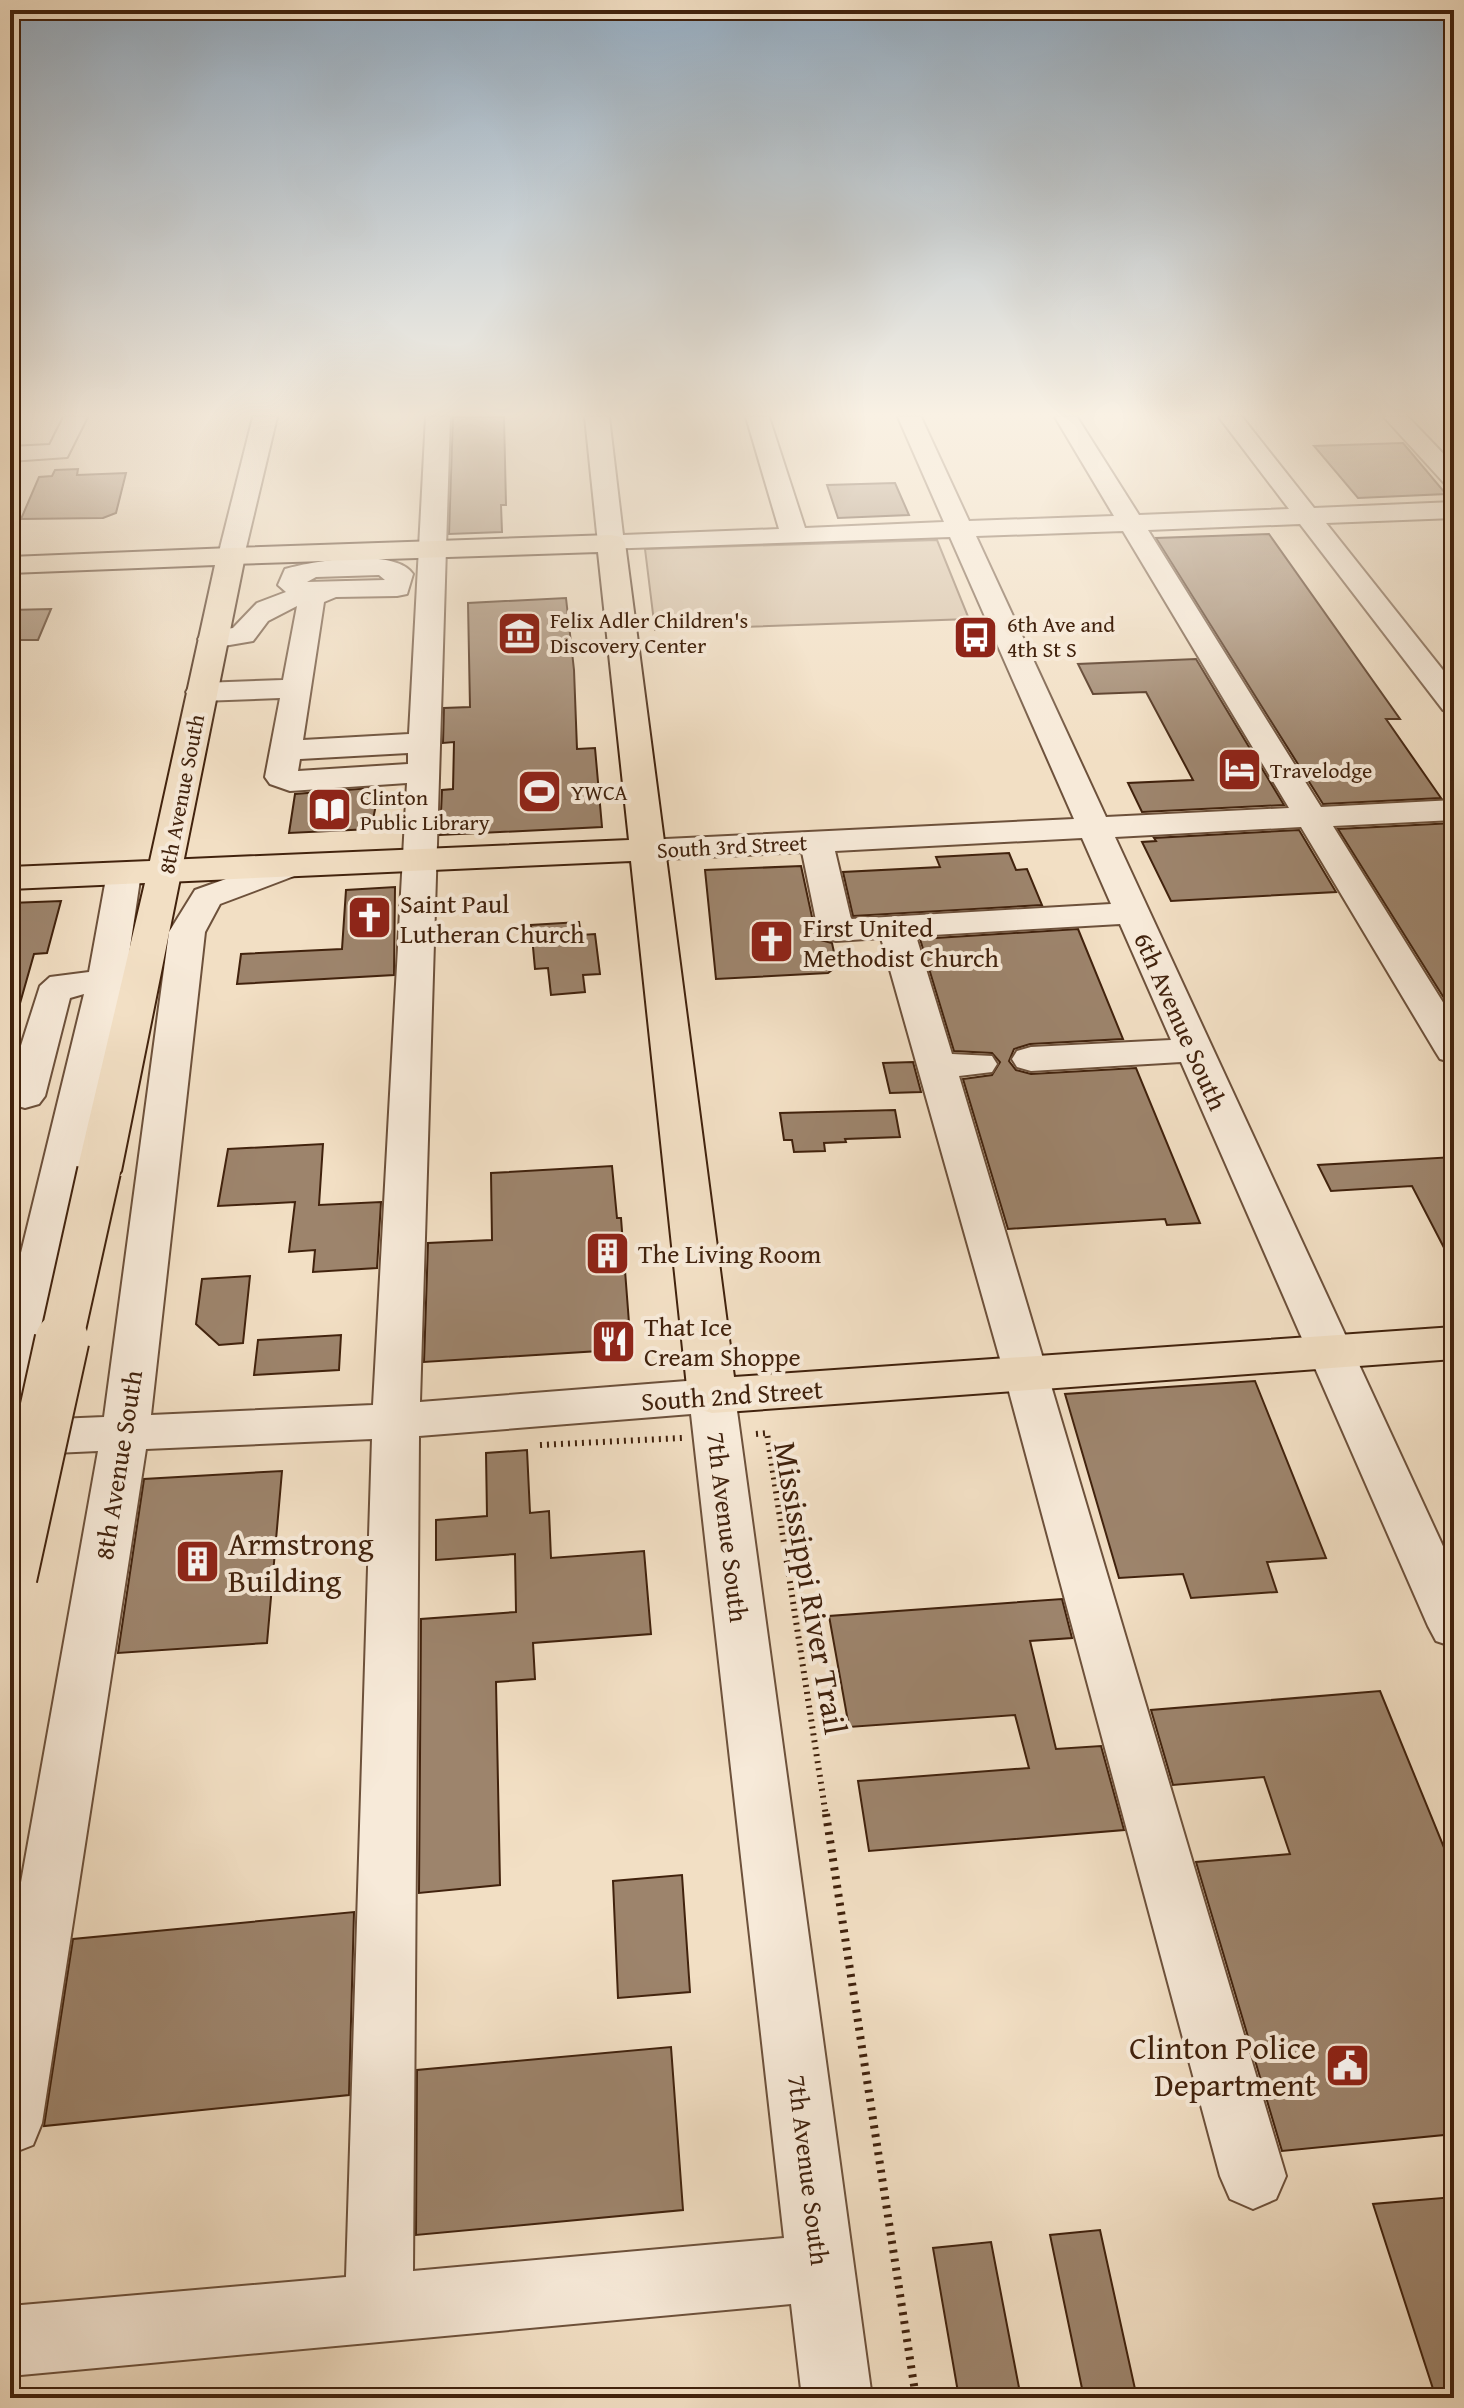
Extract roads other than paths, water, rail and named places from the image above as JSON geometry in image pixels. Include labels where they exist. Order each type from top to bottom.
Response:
[{"type":"main road","points":[[10,565],[231,556],[420,568],[611,543]]},
{"type":"main road","name":"7th Avenue South","points":[[611,543],[714,1416]]},
{"type":"main road","name":"8th Avenue South","points":[[10,1577],[166,871],[231,556]]},
{"type":"main road","name":"South 3rd Street","points":[[10,878],[645,850]]},
{"type":"main road","name":"South 2nd Street","points":[[714,1416],[1027,1373],[1454,1343]]},
{"type":"street","name":"8th Avenue South","points":[[231,556],[238,529]]},
{"type":"street","points":[[379,2308],[396,1421],[420,860],[423,758],[420,568],[425,529]]},
{"type":"street","name":"7th Avenue South","points":[[609,529],[611,543]]},
{"type":"street","points":[[792,529],[794,535]]},
{"type":"street","points":[[611,543],[949,529]]},
{"type":"street","name":"6th Avenue South","points":[[959,529],[1454,1626]]},
{"type":"street","points":[[1134,529],[1454,1051]]},
{"type":"street","points":[[1317,529],[1454,704]]},
{"type":"street","points":[[382,567],[400,574],[420,568],[393,590],[302,590],[292,585],[295,575],[314,569],[382,567]]},
{"type":"street","points":[[212,639],[243,635],[258,612],[306,598],[370,589]]},
{"type":"street","points":[[306,598],[311,603],[283,764],[290,781],[423,758]]},
{"type":"street","points":[[201,692],[296,688]]},
{"type":"street","name":"South 3rd Street","points":[[645,850],[1454,810]]},
{"type":"street","points":[[816,842],[836,930],[1132,913]]},
{"type":"street","name":"8th Avenue South","points":[[10,2123],[125,1434],[187,932],[207,897],[290,866]]},
{"type":"street","name":"8th Avenue South","points":[[10,1386],[84,1092],[107,981],[124,873]]},
{"type":"street","points":[[896,927],[957,1065],[1027,1373],[1253,2176]]},
{"type":"street","points":[[84,1092],[18,1096],[53,994],[63,985],[107,981]]},
{"type":"street","points":[[1031,1059],[1195,1050]]},
{"type":"street","name":"7th Avenue South","points":[[714,1416],[837,2398]]},
{"type":"street","name":"South 2nd Street","points":[[10,1438],[396,1421],[714,1416]]},
{"type":"street","points":[[10,2341],[821,2268]]},
{"type":"place","name":"Felix Adler Children's Discovery Center","points":[[519,633]]},
{"type":"place","name":"6th Ave and 4th St S","points":[[976,637]]},
{"type":"place","name":"Travelodge","points":[[1239,770]]},
{"type":"place","name":"YWCA","points":[[540,792]]},
{"type":"place","name":"Clinton Public Library","points":[[329,810]]},
{"type":"place","name":"Saint Paul Lutheran Church","points":[[369,918]]},
{"type":"place","name":"First United Methodist Church","points":[[772,942]]},
{"type":"place","name":"The Living Room","points":[[607,1253]]},
{"type":"place","name":"That Ice Cream Shoppe","points":[[613,1341]]},
{"type":"place","name":"Armstrong Building","points":[[197,1561]]},
{"type":"place","name":"Clinton Police Department","points":[[1347,2065]]}]
